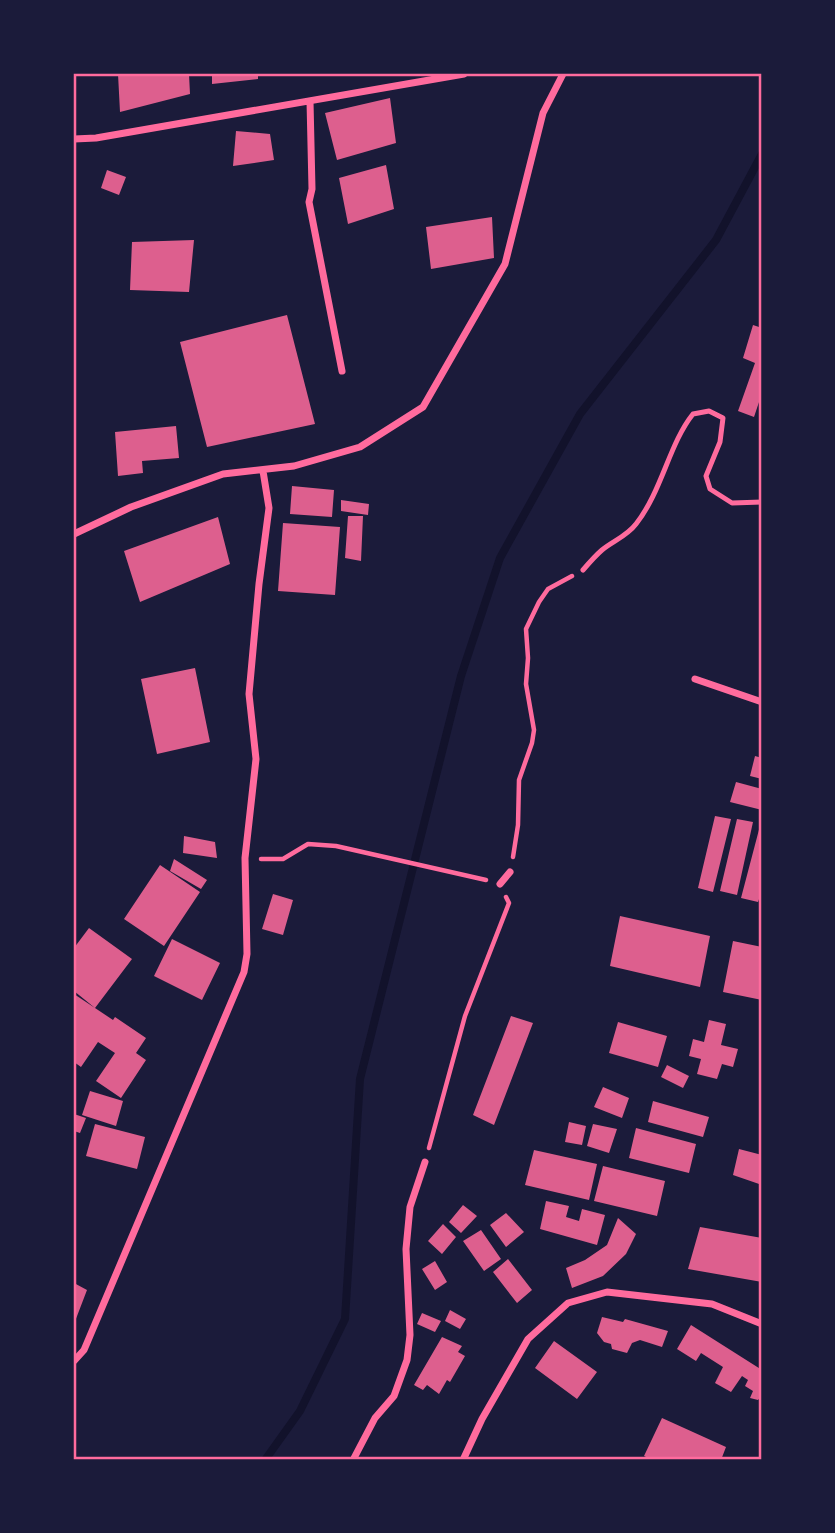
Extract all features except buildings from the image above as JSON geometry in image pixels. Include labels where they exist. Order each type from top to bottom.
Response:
[{"type":"street","points":[[74,139],[96,138],[464,74]]},
{"type":"street","points":[[74,534],[131,507],[223,474],[294,466],[360,447],[423,407],[505,264],[543,113],[563,74]]},
{"type":"street","points":[[310,101],[312,188],[309,202],[342,371]]},
{"type":"street","points":[[74,1361],[84,1350],[239,986],[247,954],[245,858],[256,759],[250,694],[258,584],[269,508],[263,471]]},
{"type":"street","points":[[695,679],[761,702]]},
{"type":"street","points":[[500,884],[510,872]]},
{"type":"street","points":[[353,1460],[375,1418],[394,1396],[407,1360],[410,1335],[406,1249],[410,1207],[425,1162]]},
{"type":"street","points":[[463,1460],[482,1419],[528,1339],[568,1303],[607,1292],[712,1304],[761,1324]]},
{"type":"lane","points":[[583,570],[601,550],[628,533],[638,523],[666,471],[682,427],[693,414],[709,411],[723,418],[720,442],[706,476],[710,489],[733,503],[761,502]]},
{"type":"path","points":[[510,872],[519,825],[519,780],[534,730],[526,684],[526,629],[548,589],[583,570]]},
{"type":"path","points":[[245,858],[283,859],[308,844],[336,846],[367,851],[500,884],[509,903],[465,1016],[425,1162]]},
{"type":"waterway","points":[[265,1460],[300,1411],[345,1319],[360,1079],[461,676],[500,558],[580,414],[716,240],[762,154]]}]
